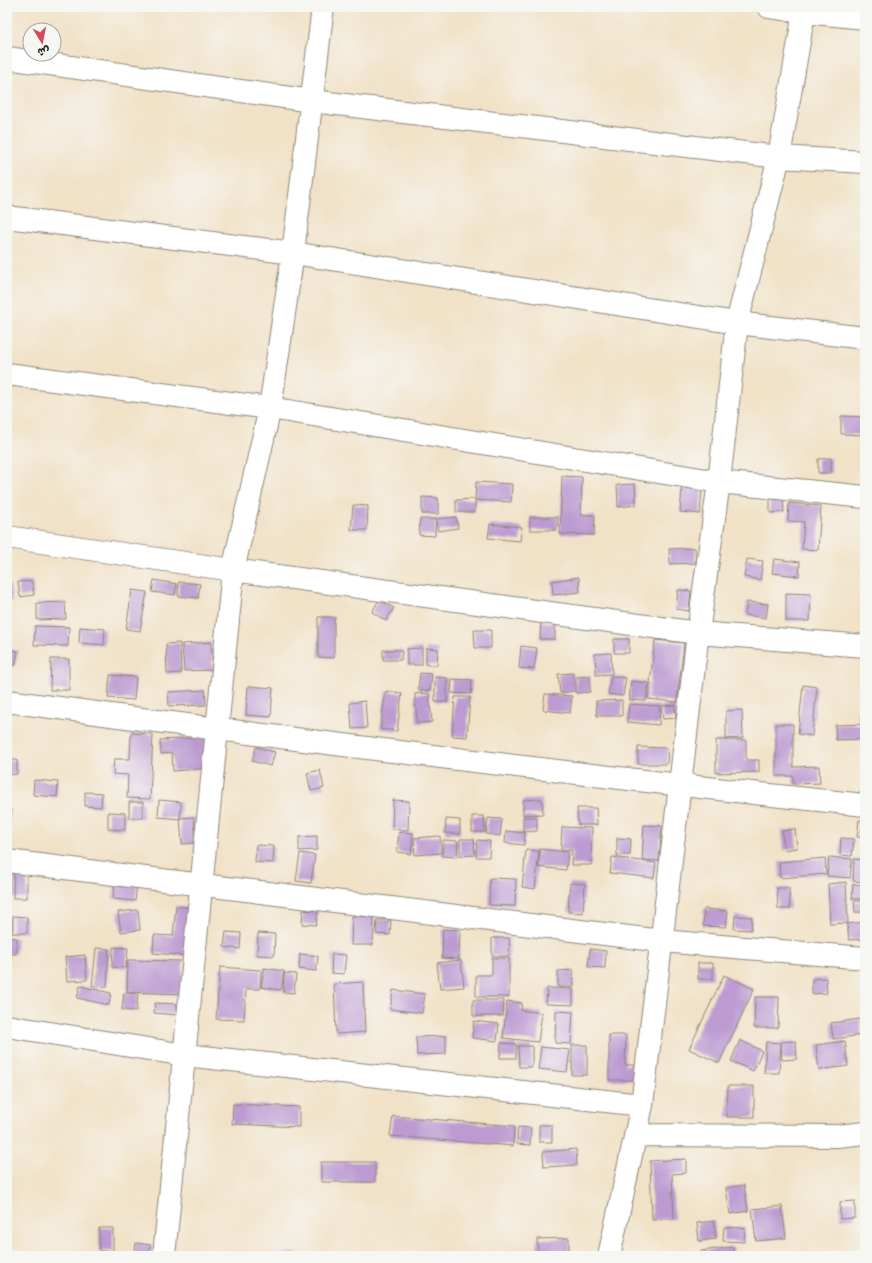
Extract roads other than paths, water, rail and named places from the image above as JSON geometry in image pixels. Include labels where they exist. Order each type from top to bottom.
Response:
[{"type":"street","points":[[164,1256],[232,570],[270,408],[293,252],[323,7]]},
{"type":"street","points":[[768,7],[865,18]]},
{"type":"street","points":[[609,1256],[642,1105],[698,633],[737,323],[779,157],[805,10]]},
{"type":"street","points":[[7,58],[312,101],[779,157],[865,162]]},
{"type":"street","points":[[7,217],[293,252],[737,323],[865,338]]},
{"type":"street","points":[[7,374],[270,408],[718,482],[865,497]]},
{"type":"street","points":[[7,536],[232,570],[698,633],[865,646]]},
{"type":"street","points":[[7,701],[217,730],[680,786],[865,805]]},
{"type":"street","points":[[7,861],[662,940],[865,958]]},
{"type":"street","points":[[7,1026],[185,1054],[642,1105]]},
{"type":"street","points":[[636,1135],[837,1136],[865,1133]]}]
